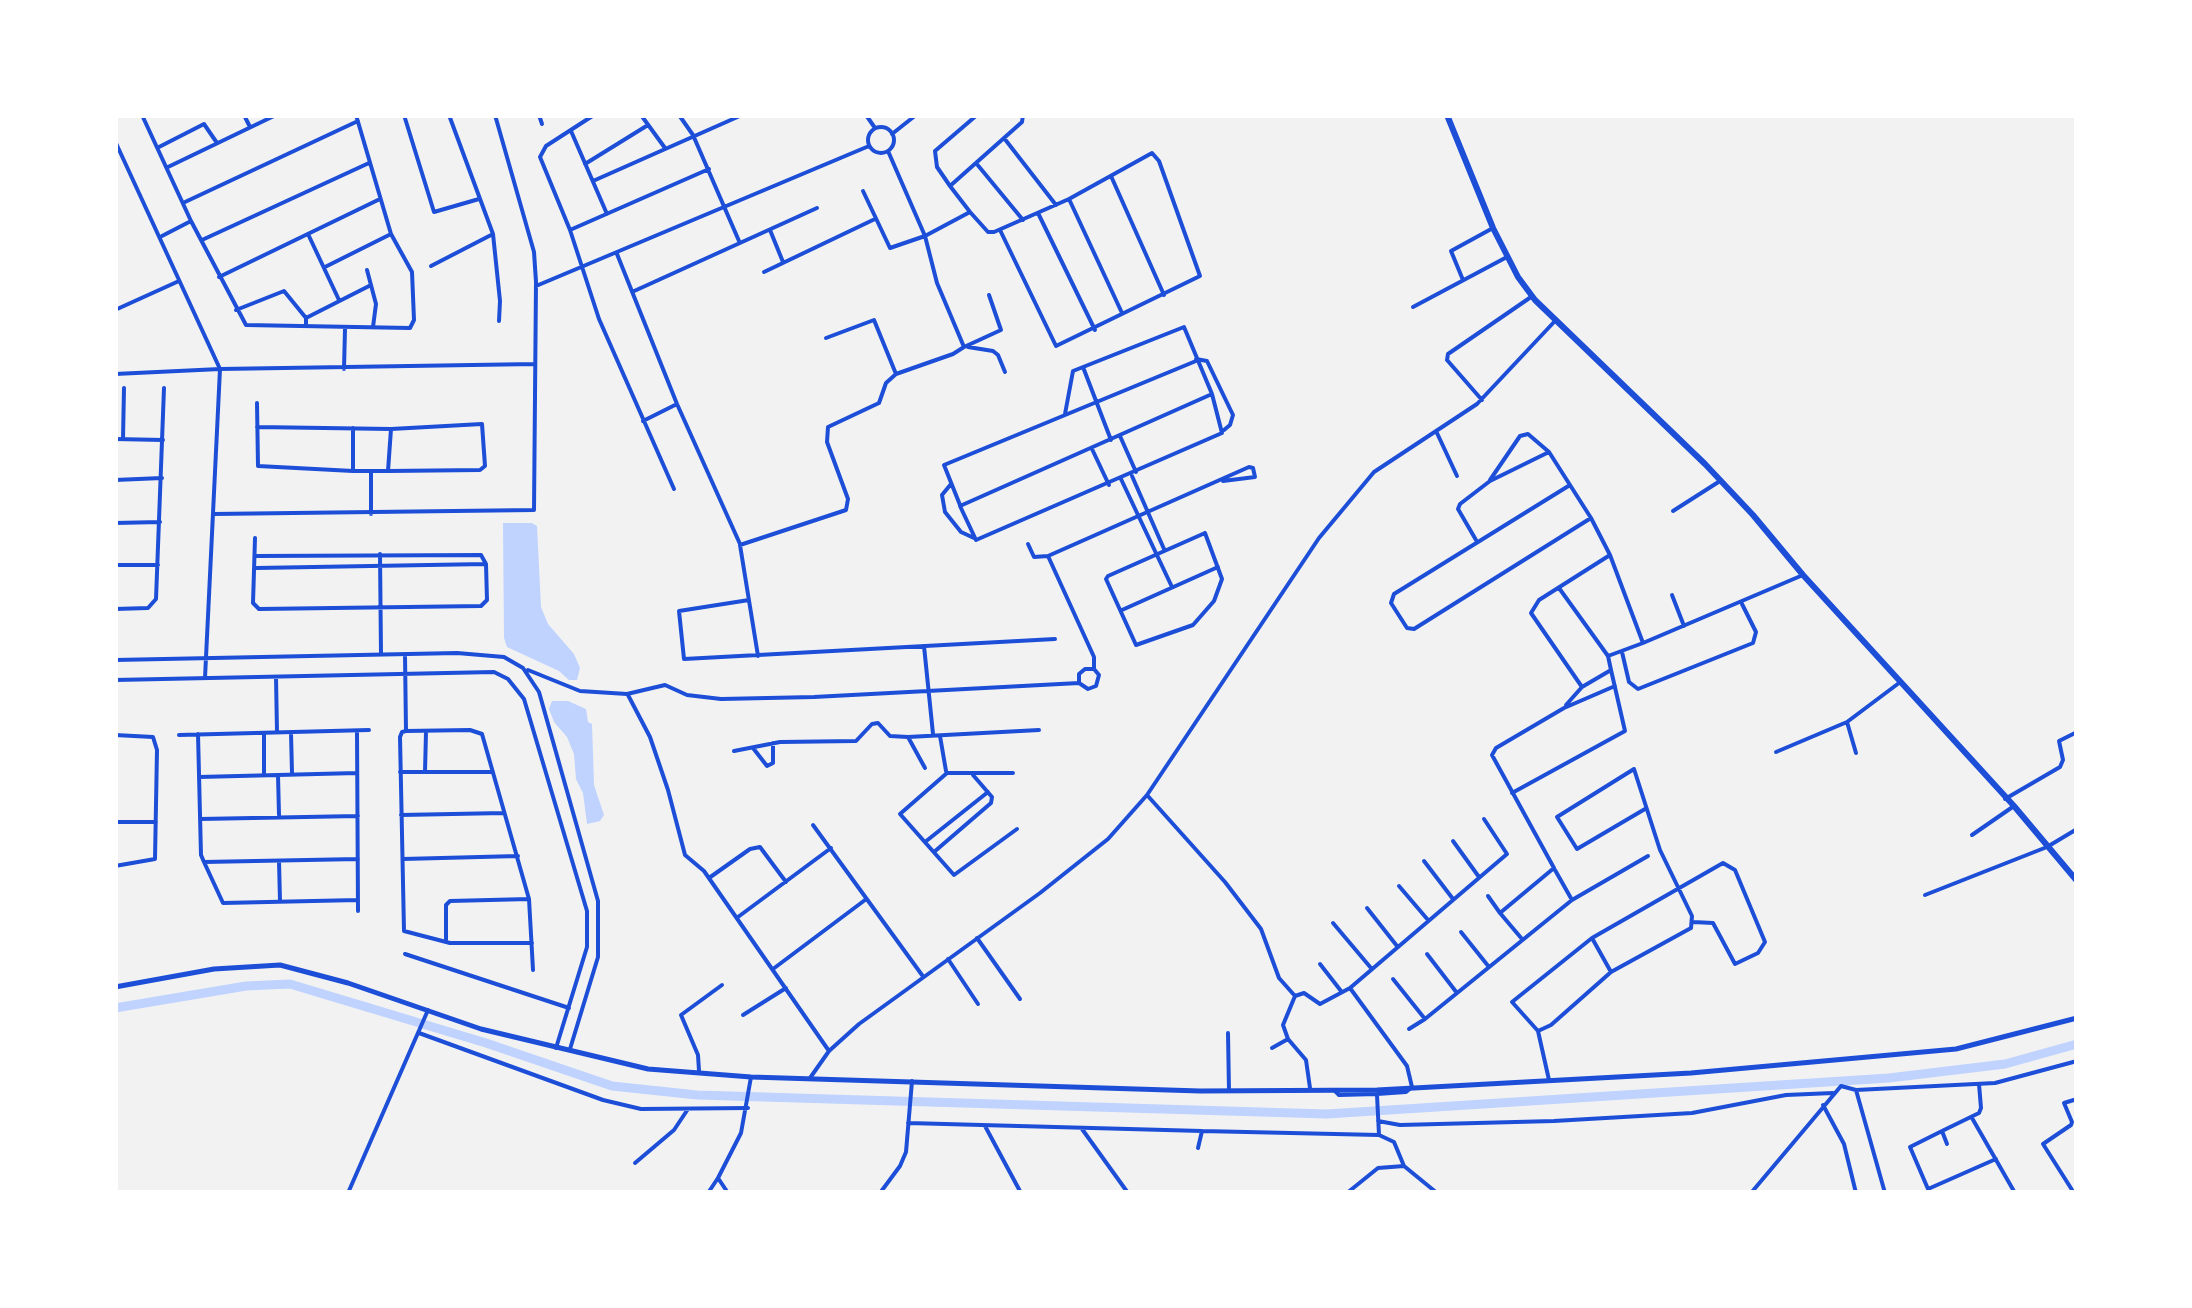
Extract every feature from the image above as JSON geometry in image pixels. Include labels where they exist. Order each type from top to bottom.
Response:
[{"type":"main road","points":[[1447,115],[1493,228],[1532,297],[1753,515],[1802,576],[2014,806],[2077,882]]},
{"type":"street","points":[[142,115],[236,310],[247,326],[407,330],[414,320],[412,272],[391,234],[357,118],[184,202]]},
{"type":"street","points":[[244,115],[250,127]]},
{"type":"street","points":[[168,167],[276,115]]},
{"type":"street","points":[[404,115],[434,212],[479,199]]},
{"type":"street","points":[[449,115],[493,234],[499,321]]},
{"type":"street","points":[[213,514],[534,510],[536,286],[532,243],[495,115]]},
{"type":"street","points":[[539,115],[542,124]]},
{"type":"street","points":[[594,115],[546,146],[540,157],[581,268],[674,489]]},
{"type":"street","points":[[641,115],[665,148]]},
{"type":"street","points":[[678,115],[693,135],[740,242]]},
{"type":"street","points":[[593,181],[742,115]]},
{"type":"street","points":[[866,115],[876,128]]},
{"type":"street","points":[[892,134],[916,115]]},
{"type":"street","points":[[978,115],[936,151],[938,167],[950,186],[988,232],[1069,199],[1152,153],[1159,161],[1200,276],[1060,347],[1055,345],[1000,230]]},
{"type":"street","points":[[950,186],[1026,116]]},
{"type":"street","points":[[158,148],[204,124],[217,143]]},
{"type":"street","points":[[586,164],[648,125]]},
{"type":"street","points":[[876,128],[885,128],[892,134],[888,151],[874,151],[869,146],[868,136],[876,128]]},
{"type":"street","points":[[571,130],[607,214]]},
{"type":"street","points":[[1004,138],[1056,205]]},
{"type":"street","points":[[115,141],[220,369],[205,678]]},
{"type":"street","points":[[536,286],[869,146]]},
{"type":"street","points":[[888,151],[925,236],[938,283],[964,347]]},
{"type":"street","points":[[976,163],[1022,220]]},
{"type":"street","points":[[202,240],[368,164]]},
{"type":"street","points":[[570,230],[708,169]]},
{"type":"street","points":[[1112,176],[1164,295]]},
{"type":"street","points":[[863,191],[890,248],[925,236],[970,212]]},
{"type":"street","points":[[220,277],[380,198]]},
{"type":"street","points":[[1069,199],[1123,315]]},
{"type":"street","points":[[632,292],[817,208]]},
{"type":"street","points":[[1038,213],[1094,330]]},
{"type":"street","points":[[764,272],[875,219]]},
{"type":"street","points":[[160,237],[192,221]]},
{"type":"street","points":[[1463,280],[1451,251],[1493,228]]},
{"type":"street","points":[[770,230],[783,262]]},
{"type":"street","points":[[308,234],[338,300]]},
{"type":"street","points":[[324,267],[391,234]]},
{"type":"street","points":[[431,266],[493,234]]},
{"type":"street","points":[[617,254],[677,404],[740,545],[758,656]]},
{"type":"street","points":[[1413,308],[1507,256]]},
{"type":"street","points":[[367,270],[376,304],[373,327]]},
{"type":"street","points":[[115,310],[179,281]]},
{"type":"street","points":[[306,318],[371,285]]},
{"type":"street","points":[[236,310],[284,291],[306,318],[306,326]]},
{"type":"street","points":[[740,545],[846,510],[848,500],[826,431],[832,423],[879,403],[886,384],[896,374],[953,354],[1001,330],[989,295]]},
{"type":"street","points":[[1482,400],[1446,360],[1448,354],[1532,297]]},
{"type":"street","points":[[826,338],[874,320],[896,374]]},
{"type":"street","points":[[810,1078],[829,1051],[884,1004],[1108,839],[1147,795],[1319,538],[1374,472],[1482,400],[1555,321]]},
{"type":"street","points":[[344,369],[346,326]]},
{"type":"street","points":[[1064,416],[1073,371],[1184,327],[1224,430]]},
{"type":"street","points":[[964,347],[993,351],[1005,372]]},
{"type":"street","points":[[950,484],[942,495],[945,512],[961,532],[974,538],[982,540],[1224,430],[1233,416],[1206,361],[1196,360],[944,465],[974,538]]},
{"type":"street","points":[[115,374],[535,364]]},
{"type":"street","points":[[1083,367],[1111,440]]},
{"type":"street","points":[[122,439],[124,388]]},
{"type":"street","points":[[115,609],[152,606],[156,598],[164,388]]},
{"type":"street","points":[[960,506],[1212,394]]},
{"type":"street","points":[[257,403],[257,427],[257,466],[353,471],[480,470],[485,466],[482,424],[391,429],[257,427]]},
{"type":"street","points":[[643,421],[677,404]]},
{"type":"street","points":[[115,414],[123,414]]},
{"type":"street","points":[[353,428],[353,471]]},
{"type":"street","points":[[388,471],[391,429]]},
{"type":"street","points":[[1437,433],[1457,476]]},
{"type":"street","points":[[1490,481],[1520,436],[1528,434],[1549,452],[1610,555],[1643,643]]},
{"type":"street","points":[[1120,436],[1164,549]]},
{"type":"street","points":[[115,439],[163,440]]},
{"type":"street","points":[[1092,448],[1109,485]]},
{"type":"street","points":[[1476,540],[1458,509],[1464,500],[1490,481],[1549,452]]},
{"type":"street","points":[[1028,544],[1034,558],[1048,556],[1248,467],[1256,477],[1223,481]]},
{"type":"street","points":[[371,514],[372,471]]},
{"type":"street","points":[[115,480],[162,478]]},
{"type":"street","points":[[1121,479],[1172,587]]},
{"type":"street","points":[[1672,511],[1720,481]]},
{"type":"street","points":[[1570,485],[1476,540],[1392,596],[1390,603],[1407,628],[1414,629],[1591,518]]},
{"type":"street","points":[[115,523],[160,522]]},
{"type":"street","points":[[1205,533],[1222,582],[1214,600],[1193,624],[1138,646],[1106,579],[1164,549],[1205,533]]},
{"type":"street","points":[[254,556],[481,555],[486,564],[487,600],[481,606],[259,609],[253,604],[254,556],[255,538]]},
{"type":"street","points":[[380,554],[380,654]]},
{"type":"street","points":[[1582,687],[1532,613],[1539,600],[1610,555]]},
{"type":"street","points":[[115,660],[486,654],[504,657],[580,691],[628,694],[665,685],[687,695],[721,699],[1079,683],[1084,688],[1096,686],[1099,679],[1094,657],[1048,556]]},
{"type":"street","points":[[254,568],[486,564]]},
{"type":"street","points":[[115,565],[158,565]]},
{"type":"street","points":[[1121,610],[1218,566]]},
{"type":"street","points":[[1608,656],[1742,604],[1802,576]]},
{"type":"street","points":[[1512,794],[1625,731],[1608,656],[1559,588]]},
{"type":"street","points":[[1672,595],[1684,626]]},
{"type":"street","points":[[749,600],[678,611],[682,656],[687,661],[1055,639]]},
{"type":"street","points":[[1622,652],[1629,682],[1638,688],[1752,644],[1756,637],[1742,604]]},
{"type":"street","points":[[924,646],[932,734]]},
{"type":"street","points":[[406,655],[406,731]]},
{"type":"street","points":[[523,668],[534,683],[598,901],[598,957],[569,1052]]},
{"type":"street","points":[[1079,683],[1082,671],[1094,669]]},
{"type":"street","points":[[1564,708],[1582,687],[1611,670]]},
{"type":"street","points":[[115,680],[494,672],[508,678],[518,689],[528,713],[587,911],[587,947],[556,1048]]},
{"type":"street","points":[[276,677],[277,732]]},
{"type":"street","points":[[1776,752],[1847,722],[1899,683]]},
{"type":"street","points":[[1572,900],[1494,762],[1496,748],[1564,708],[1614,686]]},
{"type":"street","points":[[628,694],[650,738],[685,855],[708,878],[829,1051]]},
{"type":"street","points":[[528,713],[542,709]]},
{"type":"street","points":[[1847,722],[1856,753]]},
{"type":"street","points":[[734,751],[772,743],[856,741],[872,724],[878,723],[890,736],[908,737],[1039,730]]},
{"type":"street","points":[[357,730],[358,911]]},
{"type":"street","points":[[179,735],[369,730]]},
{"type":"street","points":[[532,943],[446,942],[404,931],[400,735],[406,731],[477,730],[482,734],[530,899],[532,943],[533,970]]},
{"type":"street","points":[[426,731],[426,772]]},
{"type":"street","points":[[264,732],[264,775]]},
{"type":"street","points":[[291,732],[292,775]]},
{"type":"street","points":[[2005,799],[2062,766],[2059,741],[2077,732]]},
{"type":"street","points":[[198,734],[204,862],[223,902],[358,900]]},
{"type":"street","points":[[115,735],[149,735],[155,740],[156,822],[155,860],[116,866]]},
{"type":"street","points":[[940,736],[947,773]]},
{"type":"street","points":[[908,737],[925,768]]},
{"type":"street","points":[[752,748],[767,766],[773,763],[772,743]]},
{"type":"street","points":[[1538,1031],[1551,1025],[1611,972],[1691,928],[1693,922],[1645,808],[1634,770],[1557,817],[1577,849],[1645,808]]},
{"type":"street","points":[[400,772],[493,772]]},
{"type":"street","points":[[1012,773],[947,773],[901,812],[955,875],[1017,829]]},
{"type":"street","points":[[198,777],[358,774]]},
{"type":"street","points":[[934,852],[991,803],[974,774]]},
{"type":"street","points":[[278,775],[279,817]]},
{"type":"street","points":[[926,842],[988,792]]},
{"type":"street","points":[[1147,795],[1190,840],[1258,923],[1279,978],[1295,996]]},
{"type":"street","points":[[1972,835],[2014,806]]},
{"type":"street","points":[[400,815],[504,813]]},
{"type":"street","points":[[200,819],[358,816]]},
{"type":"street","points":[[1295,996],[1306,994],[1320,1004],[1350,988],[1507,854],[1484,819]]},
{"type":"street","points":[[115,822],[156,822]]},
{"type":"street","points":[[814,825],[923,976]]},
{"type":"street","points":[[1925,895],[2047,847],[2077,828]]},
{"type":"street","points":[[1453,841],[1480,877]]},
{"type":"street","points":[[708,878],[750,849],[760,847],[786,883]]},
{"type":"street","points":[[737,918],[830,848]]},
{"type":"street","points":[[401,858],[518,856]]},
{"type":"street","points":[[1409,1028],[1572,900],[1648,856]]},
{"type":"street","points":[[204,862],[358,859]]},
{"type":"street","points":[[279,860],[280,902]]},
{"type":"street","points":[[1424,860],[1453,899]]},
{"type":"street","points":[[1549,1080],[1538,1031],[1512,1002],[1592,938],[1718,866],[1729,864],[1739,878],[1765,942],[1758,953],[1736,964],[1713,923],[1693,922]]},
{"type":"street","points":[[1500,913],[1554,868]]},
{"type":"street","points":[[1400,886],[1428,920]]},
{"type":"street","points":[[1488,896],[1522,939]]},
{"type":"street","points":[[446,942],[446,904],[450,901],[530,899]]},
{"type":"street","points":[[773,969],[866,900]]},
{"type":"street","points":[[1366,908],[1397,946]]},
{"type":"street","points":[[1333,923],[1371,968]]},
{"type":"street","points":[[1461,932],[1489,967]]},
{"type":"street","points":[[977,938],[1020,999]]},
{"type":"street","points":[[1592,938],[1611,972]]},
{"type":"street","points":[[405,954],[569,1008]]},
{"type":"street","points":[[1427,954],[1458,993]]},
{"type":"street","points":[[948,959],[978,1004]]},
{"type":"street","points":[[1320,964],[1341,991]]},
{"type":"street","points":[[115,987],[214,969],[280,965],[482,1029],[648,1069],[751,1076],[1229,1091],[1412,1088],[1692,1073],[1927,1053],[2077,1018]]},
{"type":"street","points":[[1394,979],[1424,1020]]},
{"type":"street","points":[[699,1072],[698,1056],[681,1015],[722,985]]},
{"type":"street","points":[[743,1015],[786,988]]},
{"type":"street","points":[[1350,988],[1407,1066],[1412,1088]]},
{"type":"street","points":[[1295,996],[1283,1025],[1306,1060],[1310,1090]]},
{"type":"street","points":[[348,1193],[428,1012]]},
{"type":"street","points":[[419,1033],[602,1100],[641,1109],[748,1106]]},
{"type":"street","points":[[1228,1033],[1229,1091]]},
{"type":"street","points":[[1272,1048],[1288,1038]]},
{"type":"street","points":[[1378,1118],[1400,1125],[1692,1113],[1786,1095],[1980,1084],[2077,1061]]},
{"type":"street","points":[[708,1193],[741,1133],[751,1076]]},
{"type":"street","points":[[880,1193],[903,1160],[912,1081]]},
{"type":"street","points":[[1980,1084],[1981,1108],[1972,1118],[1910,1147],[1928,1189],[1996,1159]]},
{"type":"street","points":[[1334,1090],[1339,1096],[1406,1092],[1412,1088]]},
{"type":"street","points":[[1750,1193],[1836,1090]]},
{"type":"street","points":[[1856,1090],[1884,1193]]},
{"type":"street","points":[[1377,1094],[1380,1136]]},
{"type":"street","points":[[2074,1193],[2044,1141],[2070,1125],[2064,1103],[2077,1100]]},
{"type":"street","points":[[1823,1105],[1844,1144],[1856,1193]]},
{"type":"street","points":[[635,1162],[674,1130],[688,1110]]},
{"type":"street","points":[[1972,1118],[2015,1193]]},
{"type":"street","points":[[908,1123],[1380,1136],[1398,1146],[1404,1166],[1436,1193]]},
{"type":"street","points":[[985,1126],[1021,1193]]},
{"type":"street","points":[[1082,1129],[1125,1192]]},
{"type":"street","points":[[1198,1148],[1202,1131]]},
{"type":"street","points":[[1942,1131],[1947,1144]]},
{"type":"street","points":[[1347,1193],[1378,1168],[1404,1166]]},
{"type":"street","points":[[718,1178],[728,1193]]},
{"type":"water","points":[[503,523],[537,526],[541,607],[548,624],[574,654],[580,668],[577,680],[569,680],[559,671],[507,647]]},
{"type":"water","points":[[552,701],[568,701],[586,709],[592,724],[594,785],[604,815],[600,821],[587,824],[574,754],[567,737],[554,722],[549,709]]},
{"type":"waterway","points":[[115,1008],[246,986],[290,984],[612,1086],[697,1095],[1327,1114],[1889,1078],[2005,1064],[2077,1044]]}]
